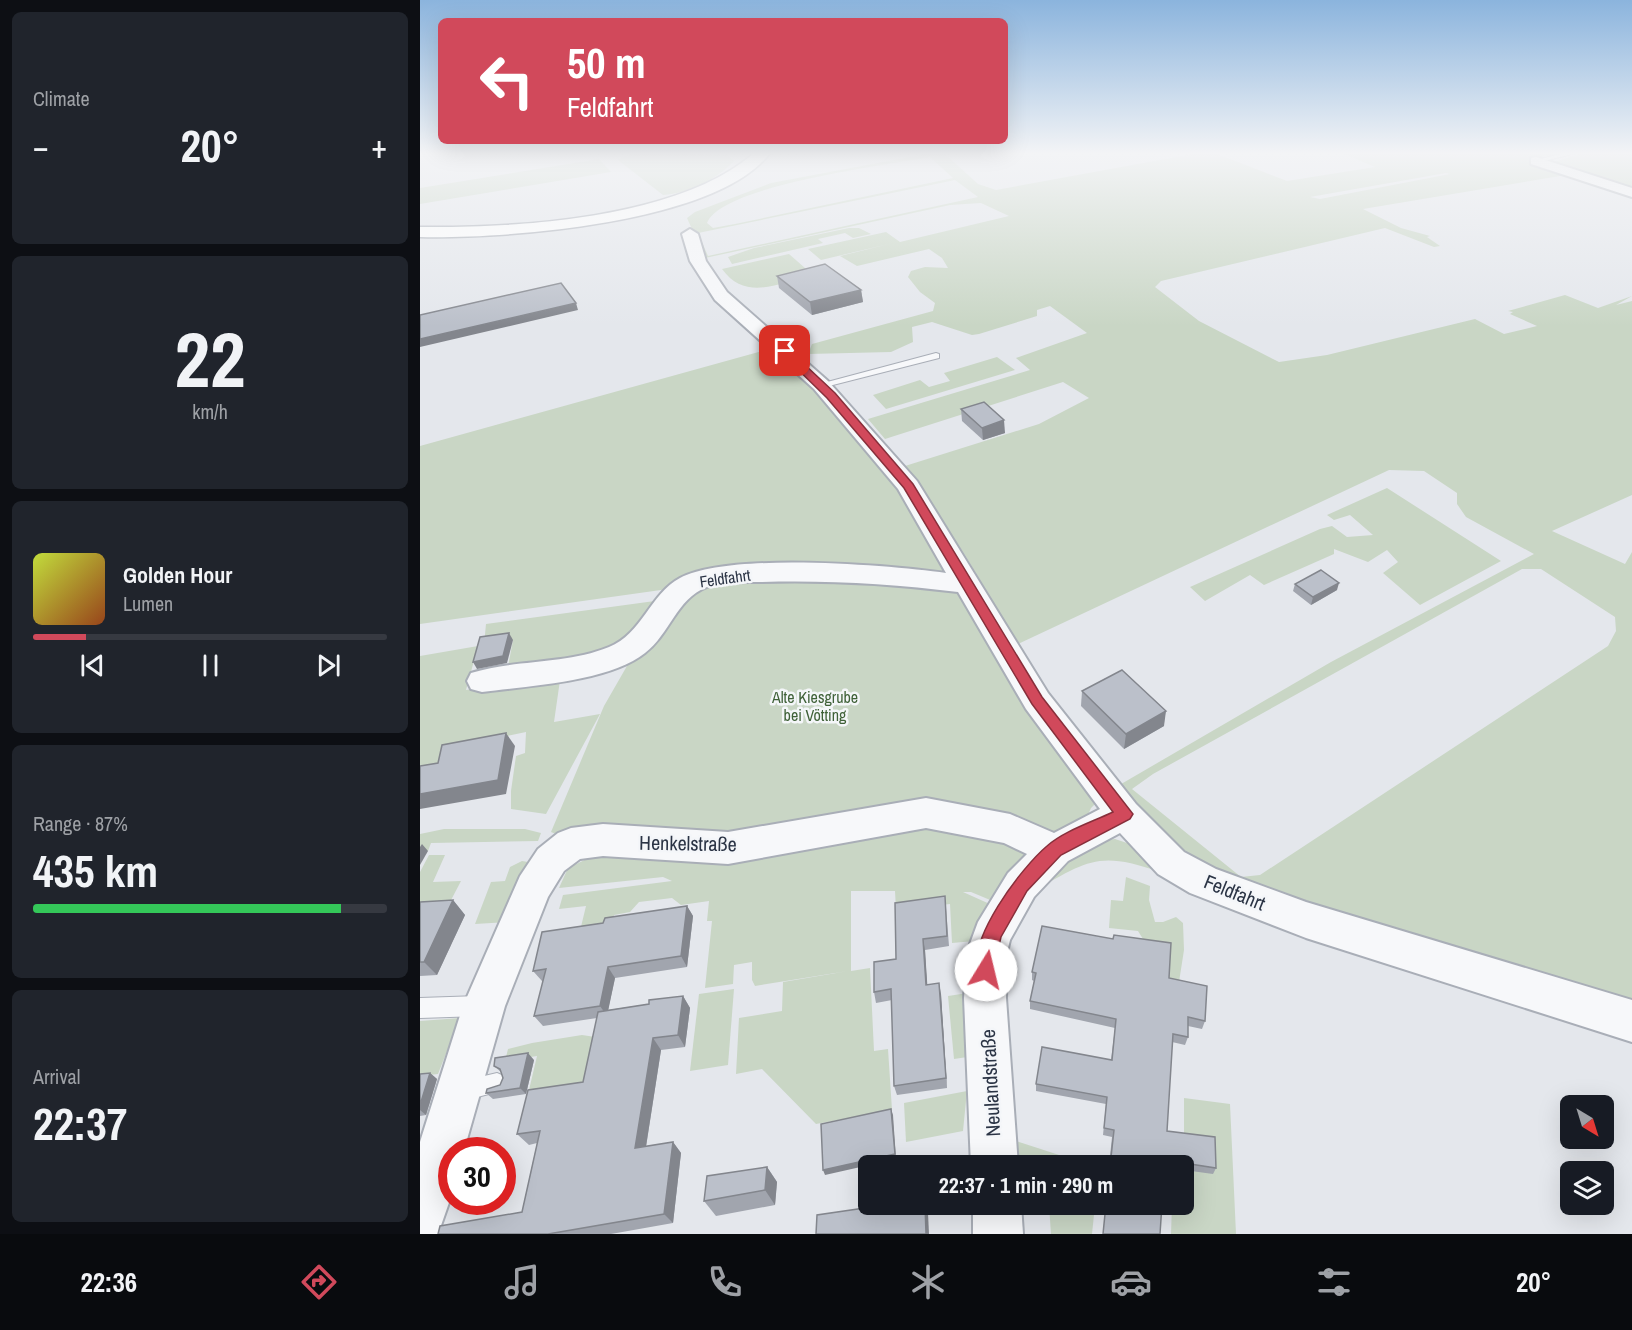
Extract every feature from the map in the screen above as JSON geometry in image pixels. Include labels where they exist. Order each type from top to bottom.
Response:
[{"type":"main road","points":[[420,232],[503,231],[572,224],[634,211]]},
{"type":"street","name":"Feldfahrt","points":[[690,234],[698,261],[721,296],[821,385],[909,486],[942,539],[965,584],[1037,700],[1124,814],[1171,863],[1203,881],[1306,920],[1632,1021]]},
{"type":"street","name":"Feldfahrt","points":[[482,681],[597,663],[634,647],[652,628],[674,595],[689,584],[705,578],[733,574],[845,572],[965,584]]},
{"type":"street","name":"Henkelstraße","points":[[420,1219],[484,1005],[533,888],[550,860],[571,844],[603,840],[728,848],[926,813],[1010,829],[1054,850]]},
{"type":"street","name":"Neulandstraße","points":[[994,1155],[985,998],[987,952],[996,925],[1021,885],[1054,850],[1124,814]]},
{"type":"street","points":[[997,1215],[998,1234]]},
{"type":"lane","points":[[821,385],[936,356]]},
{"type":"lane","points":[[420,1008],[484,1005]]},
{"type":"lane","points":[[459,1090],[497,1083]]},
{"type":"green space","points":[[718,211],[707,223],[713,228],[807,211],[698,233],[708,256],[924,211],[705,258],[687,218],[695,212]]},
{"type":"green space","points":[[997,211],[1366,211],[1401,228],[1430,236],[1427,237],[1440,246],[1434,247],[1385,228],[1161,281],[1155,287],[1199,321],[1279,362],[1327,355],[1475,319],[1504,334],[1537,326],[1508,311],[1565,295],[1598,308],[1632,296],[1616,305],[1632,301],[1632,495],[1552,531],[1625,564],[1632,552],[1632,1007],[1309,912],[1193,864],[1116,787],[1331,662],[1534,554],[1466,517],[1457,504],[1457,493],[1424,471],[1389,470],[1018,644],[965,555],[905,466],[1039,424],[1089,398],[1063,382],[885,439],[868,419],[1030,370],[1016,358],[1087,333],[1050,306],[1037,310],[1037,316],[979,334],[972,335],[932,322],[912,327],[913,342],[891,352],[808,354],[812,344],[933,311],[935,303],[920,292],[908,277],[911,271],[925,267],[948,268],[942,258],[929,249],[857,266],[840,256],[893,243],[821,260],[808,249],[886,232],[900,242],[1009,216]],"holes":[[[1522,569],[1541,569],[1615,617],[1616,631],[1608,646],[1260,875],[1241,877],[1132,789],[1153,774]]]},
{"type":"green space","points":[[849,228],[859,228],[871,234],[853,238],[845,233],[818,239],[823,243],[732,264],[728,257],[754,248]]},
{"type":"green space","points":[[789,254],[813,275],[776,285],[752,288],[731,279],[722,269]]},
{"type":"green space","name":"Alte Kiesgrube bei Vötting","points":[[773,348],[819,388],[893,475],[1102,797],[1091,808],[1087,817],[995,902],[971,892],[963,892],[992,905],[974,941],[952,943],[950,904],[896,910],[895,891],[851,891],[851,971],[870,968],[874,1051],[888,1049],[892,1110],[816,1124],[762,1069],[736,1074],[739,1018],[782,1011],[783,982],[848,971],[755,986],[752,980],[752,962],[734,965],[733,984],[705,988],[712,921],[707,921],[709,901],[681,905],[672,898],[639,902],[630,912],[614,915],[610,931],[579,935],[586,906],[559,909],[563,895],[672,881],[663,877],[559,888],[568,868],[595,855],[605,854],[551,832],[604,706],[639,645],[507,672],[513,640],[484,645],[486,624],[662,600],[668,589],[420,624],[420,446]]},
{"type":"green space","points":[[997,357],[1015,370],[886,409],[873,395],[920,380],[929,387],[950,381],[944,373]]},
{"type":"green space","points":[[1387,488],[1501,561],[1420,605],[1383,573],[1398,562],[1387,550],[1368,562],[1334,549],[1334,554],[1264,585],[1250,575],[1205,601],[1190,587],[1320,529],[1332,526],[1347,537],[1373,535],[1350,515],[1334,520],[1327,515]]},
{"type":"green space","points":[[478,646],[466,690],[561,673],[554,722],[600,714],[546,814],[511,809],[516,756],[525,753],[526,732],[447,749],[420,799],[420,656]]},
{"type":"green space","points":[[444,829],[525,829],[541,833],[538,841],[431,843],[428,851],[420,851],[420,834]]},
{"type":"green space","points":[[1115,839],[1133,845],[1160,872],[1122,861],[1093,862],[1080,866],[1032,892],[1069,858],[1091,845]]},
{"type":"green space","points":[[429,855],[445,855],[433,882],[461,881],[450,902],[420,903],[420,872]]},
{"type":"green space","points":[[522,861],[528,862],[528,867],[508,922],[475,924],[491,882],[505,881],[510,867]]},
{"type":"green space","points":[[1126,877],[1150,886],[1149,900],[1155,922],[1163,922],[1176,917],[1183,923],[1184,950],[1179,982],[1168,979],[1138,931],[1109,928],[1111,900],[1123,901]]},
{"type":"green space","points":[[734,989],[728,1065],[690,1071],[699,994]]},
{"type":"green space","points":[[968,993],[974,1056],[954,1059],[948,996]]},
{"type":"green space","points":[[460,1018],[438,1074],[420,1076],[420,1021]]},
{"type":"green space","points":[[582,1035],[602,1038],[594,1082],[529,1090],[537,1056],[505,1061],[508,1049]]},
{"type":"green space","points":[[967,1091],[963,1131],[906,1142],[904,1103]]},
{"type":"green space","points":[[1184,1098],[1230,1104],[1236,1234],[1171,1234],[1172,1215],[1194,1215],[1194,1155],[1184,1155]]},
{"type":"green space","points":[[1010,1139],[1059,1155],[1012,1155]]},
{"type":"green space","points":[[1050,1215],[1094,1215],[1092,1234],[1051,1234]]},
{"type":"building","points":[[825,264],[861,290],[810,302],[777,276]]},
{"type":"building","points":[[561,283],[576,303],[420,339],[420,315]]},
{"type":"building","points":[[984,402],[1004,420],[982,428],[961,409]]},
{"type":"building","points":[[1321,570],[1339,583],[1313,597],[1295,584]]},
{"type":"building","points":[[509,633],[503,656],[473,662],[480,637]]},
{"type":"building","points":[[1122,670],[1166,711],[1126,734],[1082,691]]},
{"type":"building","points":[[506,733],[498,780],[420,794],[420,766],[438,763],[442,745]]},
{"type":"building","points":[[945,896],[947,936],[923,939],[926,985],[939,983],[946,1078],[894,1086],[891,989],[874,992],[874,962],[896,959],[895,903]]},
{"type":"building","points":[[453,900],[424,962],[420,962],[420,902]]},
{"type":"building","points":[[687,906],[681,956],[608,967],[600,1006],[534,1016],[546,969],[533,971],[542,932],[603,923],[605,918]]},
{"type":"building","points":[[1042,926],[1113,939],[1114,935],[1171,943],[1169,978],[1207,986],[1205,1021],[1188,1017],[1188,1037],[1173,1034],[1167,1131],[1215,1137],[1216,1168],[1194,1165],[1194,1155],[1111,1155],[1114,1130],[1104,1128],[1107,1097],[1036,1084],[1042,1047],[1112,1060],[1116,1019],[1030,1001],[1036,973],[1032,972]]},
{"type":"building","points":[[683,996],[678,1035],[653,1038],[635,1148],[673,1142],[664,1214],[548,1234],[438,1234],[440,1226],[516,1215],[522,1212],[540,1131],[517,1134],[528,1090],[583,1082],[598,1012],[649,1004],[649,1000]]},
{"type":"building","points":[[528,1053],[520,1088],[486,1093],[487,1089],[500,1085],[503,1078],[500,1069],[494,1066],[495,1058]]},
{"type":"building","points":[[430,1073],[420,1105],[420,1074]]},
{"type":"building","points":[[891,1109],[895,1154],[858,1155],[858,1162],[823,1170],[821,1124]]},
{"type":"building","points":[[767,1167],[765,1190],[704,1201],[707,1176]]},
{"type":"building","points":[[858,1209],[858,1215],[925,1215],[926,1234],[816,1234],[817,1215]]},
{"type":"building","points":[[1105,1215],[1161,1215],[1160,1234],[1103,1234]]},
{"type":"route","points":[[785,351],[831,395],[909,486],[942,539],[965,584],[1037,700],[1124,814],[1054,850],[1021,885],[996,925],[987,952],[986,970]]}]
